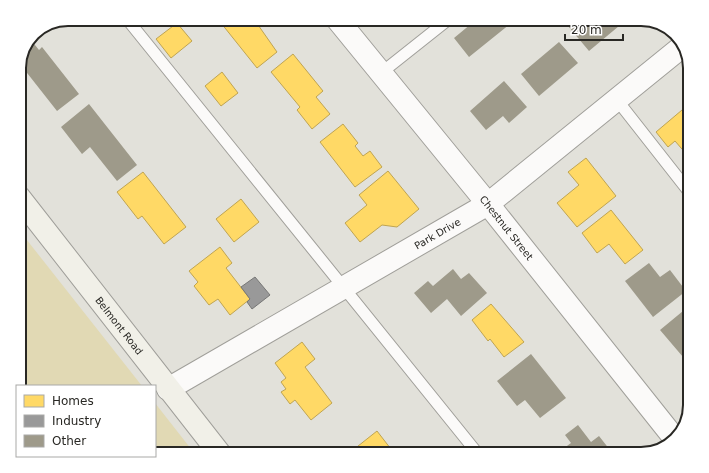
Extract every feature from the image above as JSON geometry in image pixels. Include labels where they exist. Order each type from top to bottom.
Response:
[{"type":"street","name":"Chestnut Street","points":[[343,26],[488,204],[671,434]]},
{"type":"street","name":"Park Drive","points":[[168,389],[488,204],[679,49]]},
{"type":"street","name":"Belmont Road","points":[[26,206],[214,447]]},
{"type":"lane","points":[[133,26],[345,287],[472,447]]},
{"type":"lane","points":[[381,73],[440,26]]},
{"type":"lane","points":[[617,100],[683,184]]},
{"type":"shaded area","points":[[26,239],[141,385],[26,385]]},
{"type":"shaded area","points":[[156,404],[190,447],[156,447]]},
{"type":"building: Homes","points":[[173,26],[180,26],[192,41],[171,58],[156,39]]},
{"type":"building: Homes","points":[[223,26],[259,26],[277,52],[257,68]]},
{"type":"building: Homes","points":[[293,54],[323,91],[316,97],[330,114],[312,129],[297,110],[300,107],[271,72]]},
{"type":"building: Homes","points":[[222,72],[238,93],[221,106],[205,86]]},
{"type":"building: Homes","points":[[682,110],[683,150],[675,141],[668,147],[656,132]]},
{"type":"building: Homes","points":[[343,124],[358,143],[355,146],[363,156],[370,151],[382,167],[355,187],[320,142]]},
{"type":"building: Homes","points":[[586,158],[616,196],[577,227],[557,203],[579,185],[568,172]]},
{"type":"building: Homes","points":[[388,171],[419,209],[397,227],[382,225],[360,242],[345,223],[367,205],[359,195]]},
{"type":"building: Homes","points":[[143,172],[186,227],[164,244],[142,216],[138,219],[117,192]]},
{"type":"building: Homes","points":[[241,199],[259,222],[234,242],[216,219]]},
{"type":"building: Homes","points":[[611,210],[643,250],[625,264],[609,244],[597,253],[582,233]]},
{"type":"building: Homes","points":[[220,247],[232,263],[226,268],[250,299],[230,315],[218,299],[209,305],[194,286],[198,282],[189,271]]},
{"type":"building: Homes","points":[[491,304],[524,342],[504,357],[490,339],[488,341],[472,320]]},
{"type":"building: Homes","points":[[302,342],[315,359],[305,367],[332,403],[311,420],[295,400],[290,404],[281,392],[286,389],[281,382],[286,378],[275,363]]},
{"type":"building: Homes","points":[[377,431],[389,447],[357,447]]},
{"type":"building: Industry","points":[[255,277],[270,295],[252,309],[247,302],[250,299],[241,287]]},
{"type":"building: Other","points":[[469,26],[508,26],[469,57],[454,38]]},
{"type":"building: Other","points":[[568,26],[619,26],[589,51]]},
{"type":"building: Other","points":[[559,42],[578,63],[539,96],[521,74]]},
{"type":"building: Other","points":[[34,44],[39,50],[42,47],[79,94],[57,111],[26,72],[27,57]]},
{"type":"building: Other","points":[[504,81],[527,107],[509,123],[503,116],[486,130],[470,111]]},
{"type":"building: Other","points":[[89,104],[137,165],[117,181],[90,147],[82,154],[61,127]]},
{"type":"building: Other","points":[[649,263],[660,277],[670,270],[683,287],[683,293],[653,317],[625,281]]},
{"type":"building: Other","points":[[453,269],[461,279],[469,273],[487,293],[461,316],[447,299],[431,313],[414,293],[428,281],[433,286]]},
{"type":"building: Other","points":[[683,311],[683,357],[660,330]]},
{"type":"building: Other","points":[[531,354],[566,398],[540,418],[525,400],[517,406],[497,381]]},
{"type":"building: Other","points":[[578,425],[591,442],[599,436],[608,447],[566,447],[571,443],[565,435]]}]
